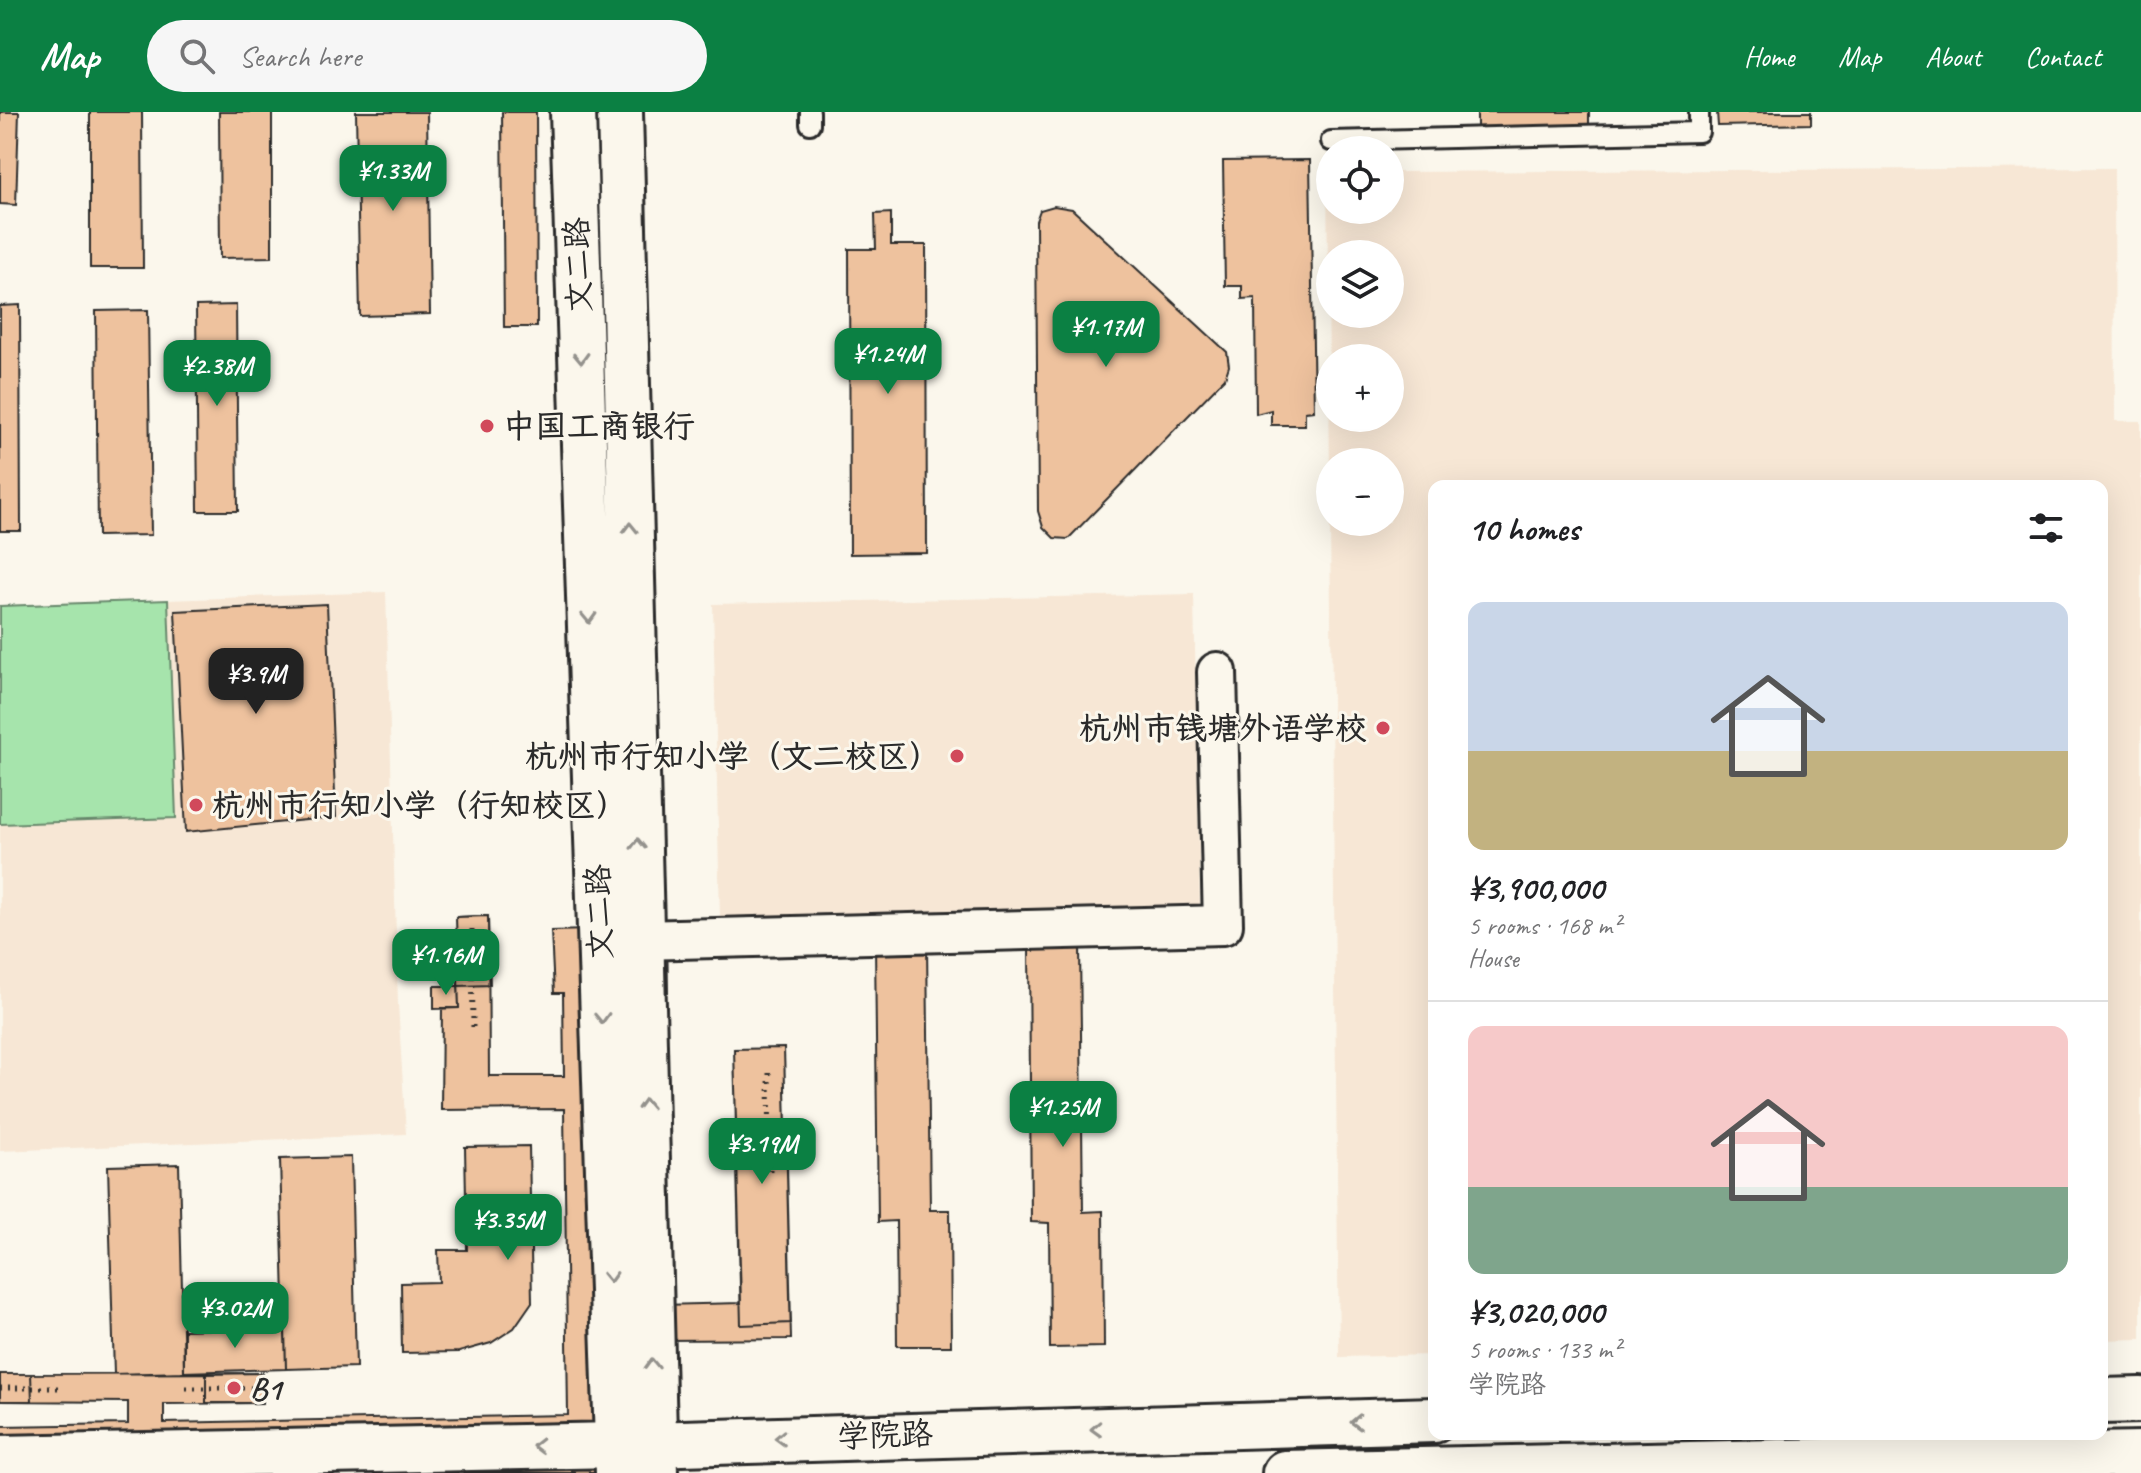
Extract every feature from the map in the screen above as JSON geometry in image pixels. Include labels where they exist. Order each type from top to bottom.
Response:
[{"type":"main road","name":"文二路","points":[[573,112],[636,1458]]},
{"type":"main road","name":"文二路","points":[[620,112],[640,940],[636,1458]]},
{"type":"main road","points":[[2108,1401],[2141,1400]]},
{"type":"main road","name":"学院路","points":[[0,1458],[636,1458],[1428,1420]]},
{"type":"main road","points":[[1285,1473],[2141,1454]]},
{"type":"street","points":[[640,940],[1223,925],[1217,672]]},
{"type":"lane","points":[[1404,139],[1699,132],[1699,112]]},
{"type":"path","points":[[472,929],[473,1030]]},
{"type":"path","points":[[769,1073],[770,1171]]},
{"type":"path","points":[[0,1388],[60,1388]]},
{"type":"path","points":[[186,1388],[256,1388]]},
{"type":"shaded area","name":"杭州市钱塘外语学校","points":[[2114,168],[2115,421],[2141,421],[2141,1339],[2108,1340],[2108,480],[1428,480],[1428,1355],[1339,1357],[1330,536],[1404,536],[1404,448],[1330,448],[1330,432],[1404,432],[1404,344],[1329,344],[1329,328],[1404,328],[1404,240],[1328,240],[1327,224],[1404,224],[1404,172]]},
{"type":"shaded area","name":"杭州市行知小学（行知校区）","points":[[386,592],[398,1004],[406,1134],[0,1151],[0,606]]},
{"type":"shaded area","name":"杭州市行知小学（文二校区）","points":[[1194,594],[1200,908],[720,918],[713,604]]},
{"type":"green space","points":[[168,600],[176,818],[0,824],[0,606]]},
{"type":"building","points":[[0,112],[19,112],[16,205],[0,204]]},
{"type":"building","points":[[90,112],[142,112],[143,268],[90,268]]},
{"type":"building","points":[[219,112],[272,112],[272,257],[220,258]]},
{"type":"building","points":[[356,112],[427,112],[430,314],[360,316]]},
{"type":"building","points":[[502,112],[536,112],[537,327],[504,327]]},
{"type":"building","points":[[1477,112],[1589,112],[1589,126],[1477,129]]},
{"type":"building","points":[[1717,112],[1811,112],[1811,124],[1718,126]]},
{"type":"building","points":[[1310,160],[1314,411],[1305,412],[1305,425],[1271,425],[1271,410],[1256,414],[1255,298],[1242,299],[1242,286],[1225,286],[1223,161]]},
{"type":"building","points":[[1054,206],[1072,209],[1227,352],[1229,366],[1225,378],[1068,539],[1054,538],[1043,527],[1038,511],[1036,221],[1040,210]]},
{"type":"building","points":[[891,213],[891,245],[926,245],[927,553],[850,554],[849,249],[876,249],[875,214]]},
{"type":"building","points":[[20,305],[21,531],[0,531],[0,306]]},
{"type":"building","points":[[236,305],[238,511],[198,511],[196,306]]},
{"type":"building","points":[[148,310],[151,535],[98,536],[96,311]]},
{"type":"building","points":[[327,604],[336,817],[186,832],[175,611]]},
{"type":"building","points":[[488,916],[490,985],[458,986],[456,917]]},
{"type":"building","points":[[488,916],[489,1076],[564,1076],[563,993],[554,993],[551,931],[667,928],[668,992],[659,993],[661,1305],[741,1303],[734,1049],[784,1048],[791,1339],[660,1340],[664,1473],[0,1473],[0,1426],[128,1424],[128,1402],[0,1401],[0,1374],[263,1373],[263,1403],[164,1404],[164,1423],[568,1415],[564,1109],[441,1110],[442,1008],[459,1008],[456,917]]},
{"type":"building","points":[[875,944],[927,944],[930,1210],[950,1210],[951,1346],[897,1346],[896,1221],[878,1222]]},
{"type":"building","points":[[1029,945],[1080,945],[1083,1212],[1103,1211],[1104,1347],[1050,1348],[1049,1223],[1031,1222]]},
{"type":"building","points":[[434,986],[458,986],[459,1008],[434,1009]]},
{"type":"building","points":[[784,1048],[791,1323],[741,1325],[734,1049]]},
{"type":"building","points":[[529,1146],[532,1302],[514,1328],[491,1343],[459,1352],[402,1353],[401,1283],[439,1282],[438,1250],[467,1250],[465,1147]]},
{"type":"building","points":[[351,1157],[356,1367],[286,1369],[280,1159]]},
{"type":"building","points":[[179,1164],[184,1372],[114,1374],[108,1166]]},
{"type":"building","points":[[285,1327],[286,1369],[184,1372],[184,1330]]},
{"type":"building","name":"B1","points":[[263,1373],[263,1403],[206,1403],[206,1374]]},
{"type":"building","points":[[0,1374],[31,1374],[32,1401],[0,1401]]},
{"type":"place","name":"中国工商银行","points":[[487,426]]},
{"type":"place","name":"杭州市钱塘外语学校","points":[[1383,728]]},
{"type":"place","name":"杭州市行知小学（文二校区）","points":[[957,756]]},
{"type":"place","name":"杭州市行知小学（行知校区）","points":[[196,805]]},
{"type":"place","name":"B1","points":[[234,1388]]}]
